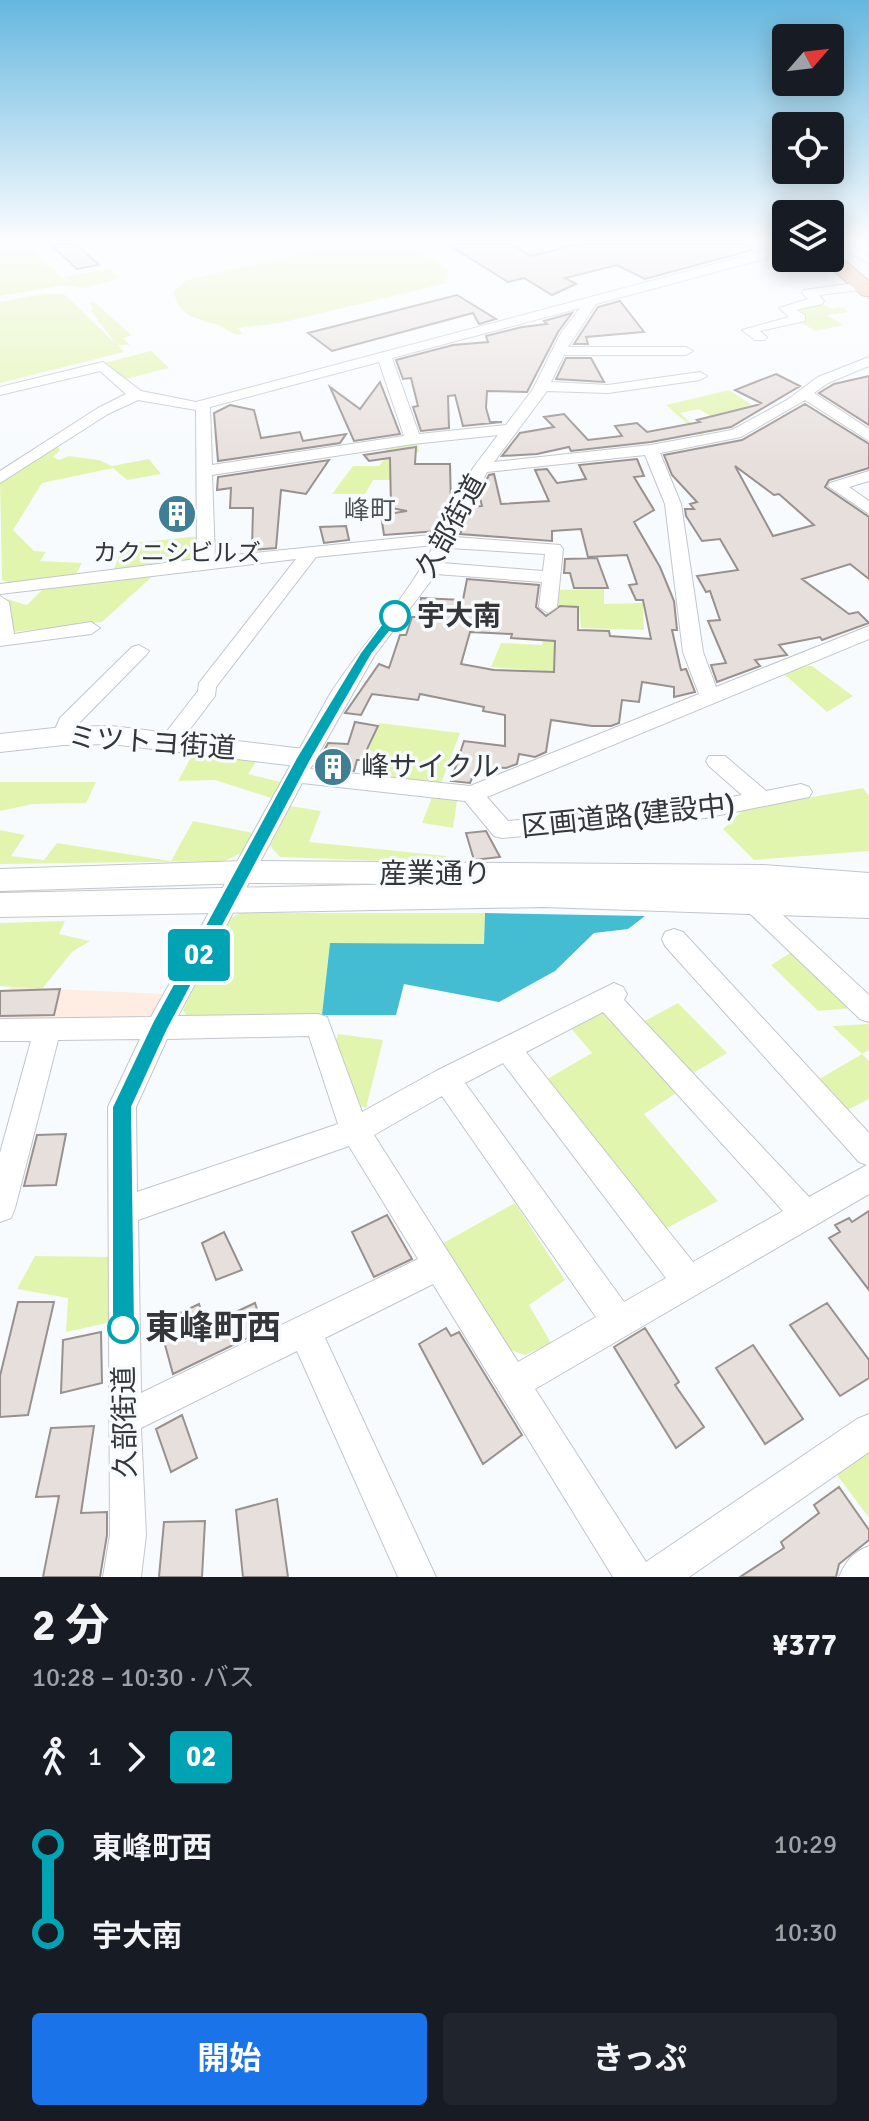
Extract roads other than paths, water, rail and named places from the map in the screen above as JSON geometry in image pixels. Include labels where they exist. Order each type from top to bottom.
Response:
[{"type":"street","points":[[0,391],[103,366],[136,395],[203,405],[529,318]]},
{"type":"street","name":"久部街道","points":[[122,1577],[128,1535],[122,1107],[158,1028],[300,766],[366,653],[431,568],[481,468],[542,386],[568,333],[580,318]]},
{"type":"street","points":[[760,337],[749,330],[799,318]]},
{"type":"street","points":[[559,351],[686,351]]},
{"type":"street","points":[[384,356],[413,439]]},
{"type":"street","points":[[481,468],[651,450],[736,434],[805,394],[823,380],[869,361]]},
{"type":"street","points":[[542,386],[608,389],[700,376]]},
{"type":"street","points":[[805,394],[869,436]]},
{"type":"street","points":[[0,478],[90,419],[136,395]]},
{"type":"street","points":[[203,405],[206,563]]},
{"type":"street","points":[[206,471],[413,439],[509,429]]},
{"type":"street","points":[[651,450],[673,504],[693,652],[709,695]]},
{"type":"street","points":[[869,476],[836,486],[869,509]]},
{"type":"street","points":[[0,589],[311,551],[446,540],[554,549],[548,607]]},
{"type":"street","points":[[171,740],[208,691],[206,687],[311,551]]},
{"type":"street","points":[[431,568],[551,577]]},
{"type":"street","points":[[0,602],[5,641],[91,628]]},
{"type":"street","points":[[300,766],[472,794],[869,632]]},
{"type":"street","points":[[63,736],[67,723],[139,651]]},
{"type":"street","name":"ミツトヨ街道","points":[[0,743],[63,736],[111,735],[171,740],[300,766]]},
{"type":"street","points":[[717,761],[762,800]]},
{"type":"street","name":"区画道路(建設中)","points":[[472,794],[502,830],[705,810],[801,792]]},
{"type":"street","name":"産業通り","points":[[0,905],[237,885],[764,876],[869,884]]},
{"type":"street","name":"産業通り","points":[[0,880],[749,898],[869,906]]},
{"type":"street","points":[[749,898],[869,1011]]},
{"type":"street","points":[[674,939],[869,1153]]},
{"type":"street","points":[[122,1211],[355,1131],[446,1079],[610,996],[805,1214]]},
{"type":"street","points":[[0,1030],[318,1025],[355,1131],[634,1577]]},
{"type":"street","points":[[0,1208],[47,1030]]},
{"type":"street","points":[[507,1048],[688,1281]]},
{"type":"street","points":[[446,1079],[618,1321]]},
{"type":"street","points":[[513,1383],[869,1178]]},
{"type":"street","points":[[124,1419],[439,1265]]},
{"type":"street","points":[[305,1331],[417,1577]]},
{"type":"street","points":[[657,1577],[869,1431]]},
{"type":"street","points":[[858,1577],[869,1564]]},
{"type":"water","points":[[485,913],[645,916],[628,929],[594,933],[555,971],[499,1002],[404,984],[396,1015],[322,1015],[330,943],[484,944]]},
{"type":"place","name":"カクニシビルズ","points":[[177,514]]},
{"type":"place","name":"宇大南","points":[[395,616]]},
{"type":"place","name":"峰サイクル","points":[[333,767]]},
{"type":"place","name":"東峰町西","points":[[123,1328]]},
{"type":"district","name":"峰町","points":[[370,511]]}]
